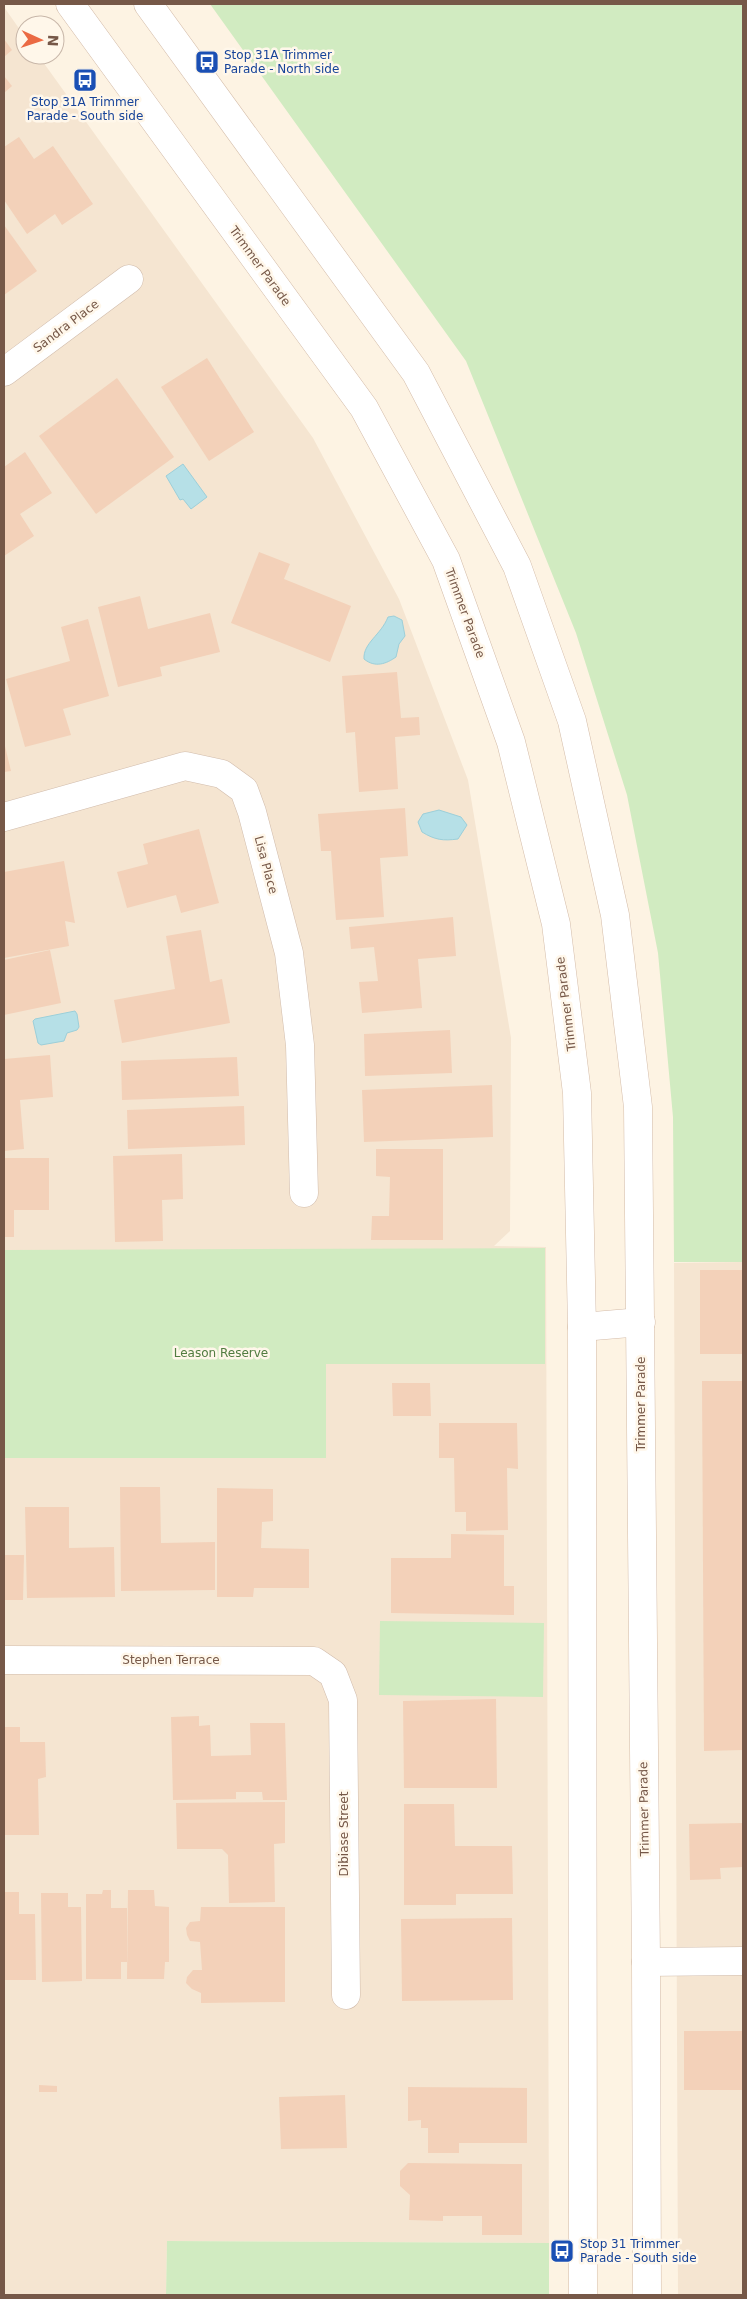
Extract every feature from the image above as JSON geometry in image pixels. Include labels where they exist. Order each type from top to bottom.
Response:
[{"type":"main road","name":"Trimmer Parade","points":[[70,4],[364,408],[446,560],[511,742],[556,924],[577,1093],[582,1327],[583,2295]]},
{"type":"main road","name":"Trimmer Parade","points":[[148,4],[416,373],[517,566],[572,721],[615,915],[638,1107],[646,1962],[646,2295]]},
{"type":"main road","name":"Sandra Place","points":[[4,372],[129,279]]},
{"type":"main road","name":"Lisa Place","points":[[4,817],[185,766],[222,774],[244,790],[252,812],[289,953],[300,1045],[304,1193]]},
{"type":"main road","points":[[582,1327],[641,1322]]},
{"type":"main road","name":"Stephen Terrace","points":[[4,1660],[314,1661],[333,1674]]},
{"type":"main road","name":"Dibiase Street","points":[[333,1674],[343,1700],[346,1995]]},
{"type":"main road","points":[[646,1962],[743,1961]]},
{"type":"shaded area","points":[[4,7],[15,23],[15,65],[45,65],[313,438],[399,599],[468,780],[511,1038],[510,1231],[494,1246],[546,1247],[549,2243],[167,2241],[166,2295],[4,2295]]},
{"type":"shaded area","points":[[743,1262],[743,2295],[678,2295],[674,1263]]},
{"type":"green space","points":[[210,4],[743,4],[743,1262],[674,1262],[673,1117],[658,953],[627,795],[576,633],[466,361]]},
{"type":"green space","name":"Leason Reserve","points":[[545,1248],[545,1364],[326,1364],[326,1458],[4,1458],[4,1250]]},
{"type":"green space","points":[[380,1621],[544,1623],[543,1697],[379,1695]]},
{"type":"green space","points":[[167,2241],[549,2243],[549,2295],[166,2295]]},
{"type":"water","points":[[183,464],[207,497],[191,509],[183,499],[180,500],[166,476]]},
{"type":"water","points":[[394,616],[402,620],[405,636],[399,644],[396,657],[380,664],[368,662],[364,659],[366,648],[388,617]]},
{"type":"water","points":[[439,810],[461,817],[467,825],[458,839],[439,839],[422,832],[418,822],[423,814]]},
{"type":"water","points":[[75,1011],[79,1027],[77,1030],[67,1033],[64,1041],[41,1045],[38,1043],[33,1021],[35,1019]]},
{"type":"building","points":[[4,39],[12,50],[4,57]]},
{"type":"building","points":[[4,76],[12,86],[4,93]]},
{"type":"building","points":[[19,137],[34,159],[53,146],[93,204],[62,225],[55,214],[27,234],[4,200],[4,147]]},
{"type":"building","points":[[4,225],[37,271],[4,295]]},
{"type":"building","points":[[207,358],[254,432],[209,461],[161,387]]},
{"type":"building","points":[[117,378],[174,457],[96,514],[39,436]]},
{"type":"building","points":[[25,452],[52,493],[20,514],[34,536],[4,556],[4,467]]},
{"type":"building","points":[[259,552],[290,564],[284,579],[351,606],[330,662],[231,623]]},
{"type":"building","points":[[140,596],[148,629],[210,613],[220,652],[160,667],[162,676],[118,687],[98,607]]},
{"type":"building","points":[[88,619],[109,696],[63,709],[71,735],[25,747],[6,679],[70,661],[61,627]]},
{"type":"building","points":[[397,672],[401,718],[419,717],[420,735],[395,737],[398,789],[359,792],[355,732],[346,733],[342,676]]},
{"type":"building","points":[[4,742],[11,771],[4,772]]},
{"type":"building","points":[[405,808],[408,856],[380,858],[384,917],[336,920],[331,851],[321,851],[318,814]]},
{"type":"building","points":[[199,829],[219,903],[181,913],[176,895],[127,908],[117,872],[148,864],[143,844]]},
{"type":"building","points":[[64,861],[75,923],[65,921],[69,946],[4,958],[4,872]]},
{"type":"building","points":[[453,917],[456,956],[418,959],[422,1008],[362,1013],[359,982],[378,981],[374,947],[351,949],[349,927]]},
{"type":"building","points":[[201,930],[210,982],[222,979],[230,1023],[122,1043],[114,1000],[175,989],[166,936]]},
{"type":"building","points":[[50,950],[61,1003],[4,1015],[4,960]]},
{"type":"building","points":[[450,1030],[452,1073],[365,1076],[364,1034]]},
{"type":"building","points":[[50,1055],[53,1097],[20,1100],[24,1149],[4,1151],[4,1059]]},
{"type":"building","points":[[237,1057],[239,1096],[122,1100],[121,1061]]},
{"type":"building","points":[[492,1085],[493,1137],[364,1142],[362,1090]]},
{"type":"building","points":[[244,1106],[245,1145],[128,1149],[127,1110]]},
{"type":"building","points":[[376,1149],[443,1149],[443,1240],[371,1240],[372,1216],[389,1216],[390,1177],[376,1176]]},
{"type":"building","points":[[182,1154],[183,1199],[162,1200],[163,1241],[115,1242],[113,1156]]},
{"type":"building","points":[[4,1158],[49,1158],[49,1210],[14,1210],[14,1237],[4,1237]]},
{"type":"building","points":[[700,1270],[743,1270],[743,1354],[700,1354]]},
{"type":"building","points":[[702,1381],[743,1381],[743,1750],[704,1751]]},
{"type":"building","points":[[392,1383],[430,1383],[431,1416],[393,1416]]},
{"type":"building","points":[[439,1423],[517,1423],[518,1469],[507,1468],[508,1530],[466,1531],[466,1512],[455,1512],[454,1458],[439,1458]]},
{"type":"building","points":[[120,1487],[160,1487],[161,1543],[215,1542],[215,1590],[121,1591]]},
{"type":"building","points":[[217,1488],[273,1489],[273,1521],[262,1522],[261,1548],[309,1549],[309,1588],[254,1588],[253,1597],[217,1597]]},
{"type":"building","points":[[25,1507],[69,1507],[69,1548],[114,1547],[115,1597],[27,1598]]},
{"type":"building","points":[[451,1534],[504,1535],[504,1586],[514,1586],[514,1615],[391,1613],[391,1558],[451,1558]]},
{"type":"building","points":[[4,1555],[24,1555],[23,1600],[4,1600]]},
{"type":"building","points":[[496,1699],[497,1788],[404,1788],[403,1701]]},
{"type":"building","points":[[199,1716],[199,1726],[210,1725],[211,1756],[251,1755],[250,1723],[285,1723],[287,1800],[263,1800],[262,1792],[236,1792],[236,1799],[173,1800],[171,1717]]},
{"type":"building","points":[[4,1727],[20,1727],[20,1742],[45,1742],[46,1777],[38,1779],[39,1835],[4,1835]]},
{"type":"building","points":[[285,1802],[285,1843],[274,1844],[275,1902],[229,1903],[228,1855],[222,1849],[177,1849],[176,1803]]},
{"type":"building","points":[[404,1804],[454,1804],[455,1846],[512,1846],[513,1894],[456,1894],[456,1905],[404,1905]]},
{"type":"building","points":[[743,1823],[743,1867],[720,1868],[721,1879],[690,1880],[689,1824]]},
{"type":"building","points":[[103,1890],[111,1890],[111,1908],[127,1908],[127,1962],[121,1962],[121,1979],[86,1979],[86,1894],[102,1894]]},
{"type":"building","points":[[128,1890],[154,1890],[155,1906],[169,1907],[169,1962],[165,1962],[164,1979],[127,1979]]},
{"type":"building","points":[[4,1892],[19,1892],[19,1914],[35,1914],[36,1980],[4,1980]]},
{"type":"building","points":[[41,1893],[68,1893],[68,1907],[81,1907],[82,1981],[42,1982]]},
{"type":"building","points":[[201,1907],[285,1907],[285,2002],[201,2003],[201,1993],[192,1989],[186,1983],[187,1977],[193,1970],[202,1970],[200,1942],[190,1941],[186,1928],[190,1922],[200,1921]]},
{"type":"building","points":[[512,1918],[513,2000],[402,2001],[401,1919]]},
{"type":"building","points":[[684,2031],[743,2031],[743,2090],[684,2090]]},
{"type":"building","points":[[39,2085],[57,2086],[57,2092],[39,2092]]},
{"type":"building","points":[[408,2087],[527,2088],[527,2143],[459,2143],[459,2153],[428,2153],[428,2128],[421,2128],[421,2120],[408,2121]]},
{"type":"building","points":[[345,2095],[347,2148],[281,2149],[279,2097]]},
{"type":"building","points":[[408,2163],[522,2164],[522,2235],[482,2235],[482,2216],[443,2216],[443,2221],[409,2220],[410,2195],[400,2186],[400,2171]]},
{"type":"place","name":"Stop 31A Trimmer Parade - North side","points":[[207,62]]},
{"type":"place","name":"Stop 31A Trimmer Parade - South side","points":[[85,80]]},
{"type":"place","name":"Stop 31 Trimmer Parade - South side","points":[[562,2251]]}]
